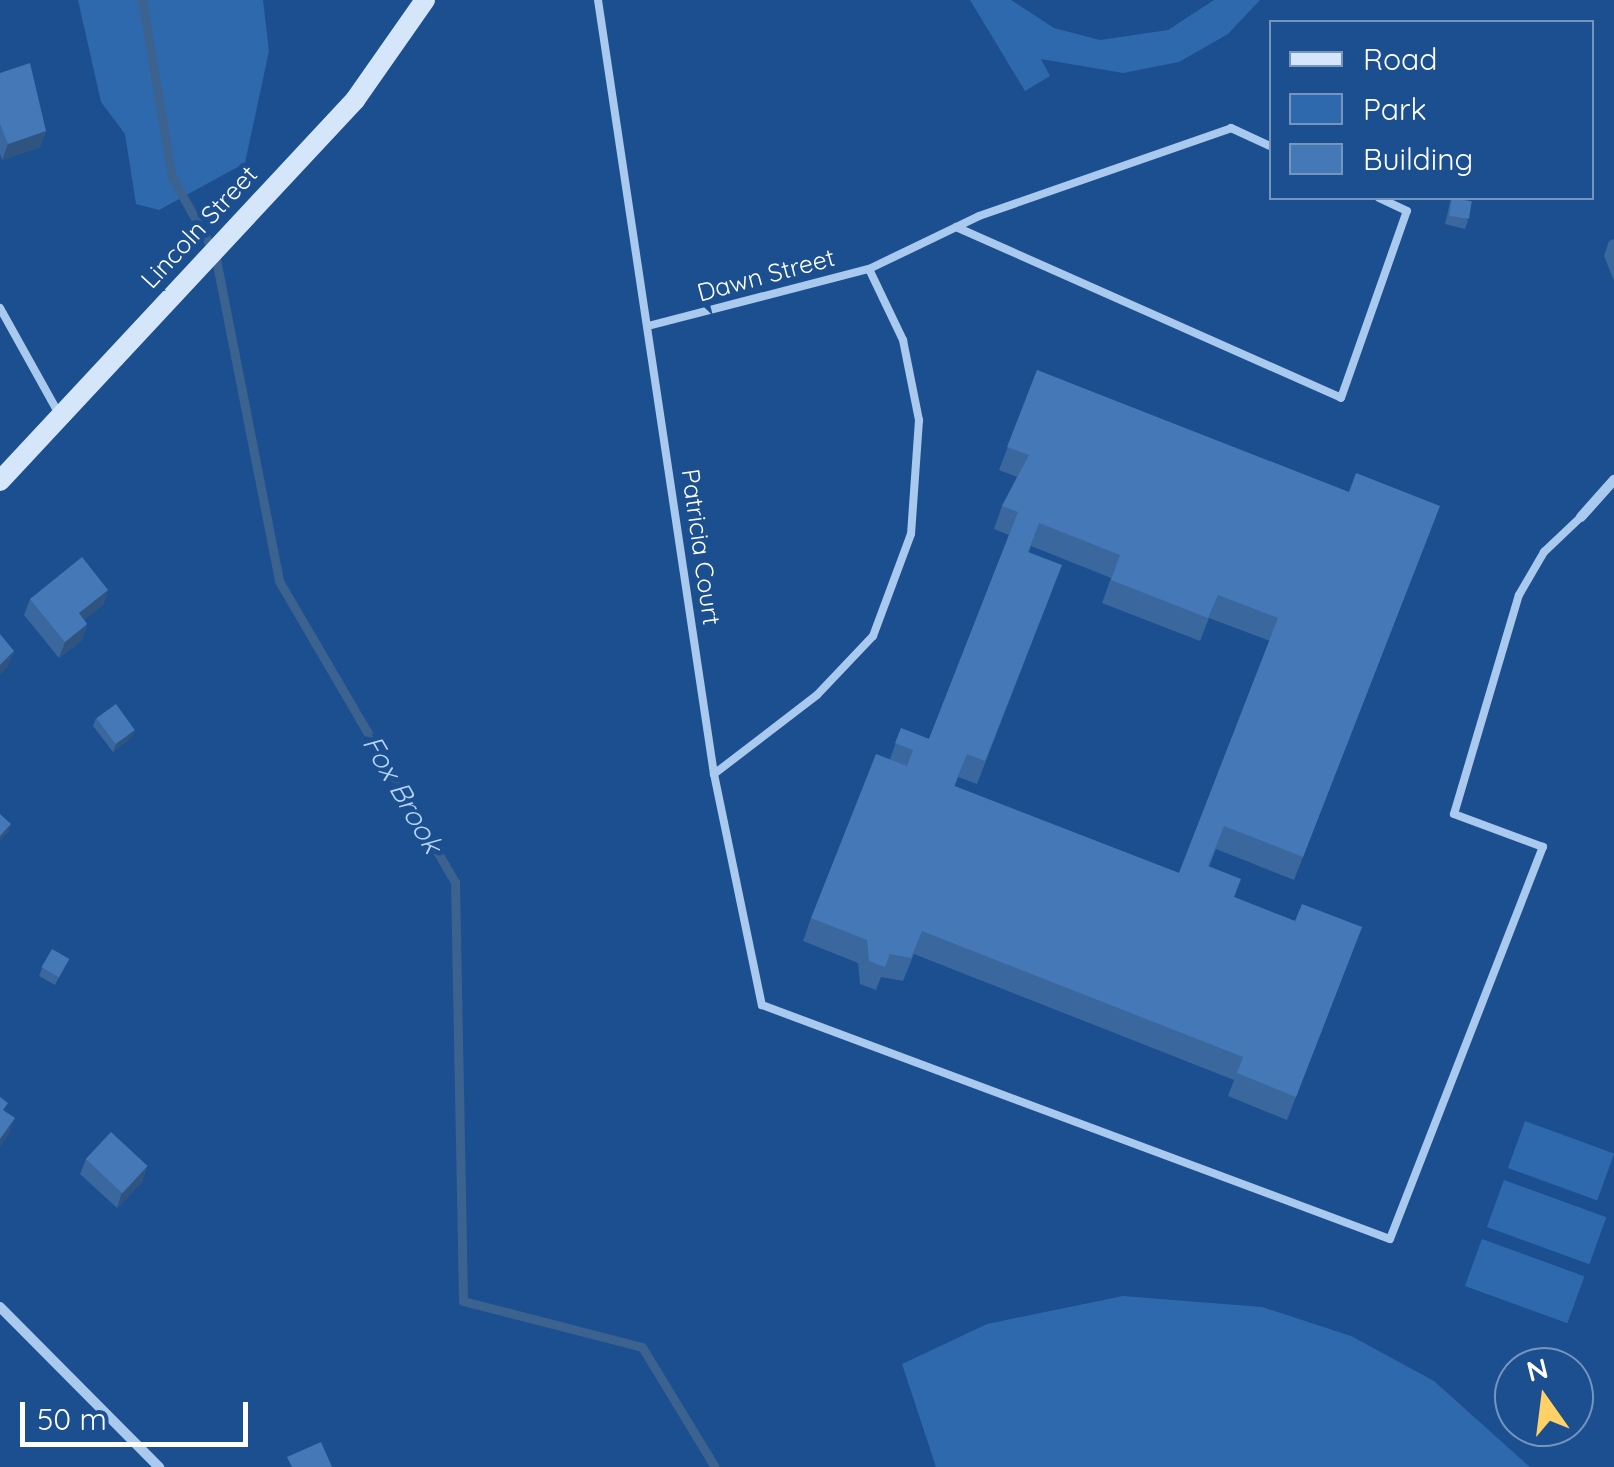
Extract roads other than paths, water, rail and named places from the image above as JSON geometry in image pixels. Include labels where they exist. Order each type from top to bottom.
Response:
[{"type":"main road","name":"Lincoln Street","points":[[0,480],[193,269],[355,100],[425,0]]},
{"type":"street","points":[[1581,517],[1614,480]]},
{"type":"street","points":[[2,1314],[158,1467]]},
{"type":"lane","points":[[598,0],[648,326]]},
{"type":"lane","points":[[869,269],[956,226],[1231,128],[1269,146]]},
{"type":"lane","points":[[956,226],[1341,398],[1407,211],[1383,200]]},
{"type":"lane","name":"Dawn Street","points":[[648,326],[869,269],[903,340],[919,420],[921,479],[899,581],[858,656],[714,774]]},
{"type":"lane","points":[[0,308],[58,414]]},
{"type":"lane","name":"Patricia Court","points":[[648,326],[714,774],[762,1005],[1390,1240],[1543,847],[1454,814],[1518,595],[1544,552],[1581,517]]},
{"type":"waterway","name":"Fox Brook","points":[[142,0],[172,177],[215,254],[279,581],[455,882],[463,1301],[642,1347],[715,1467]]}]
